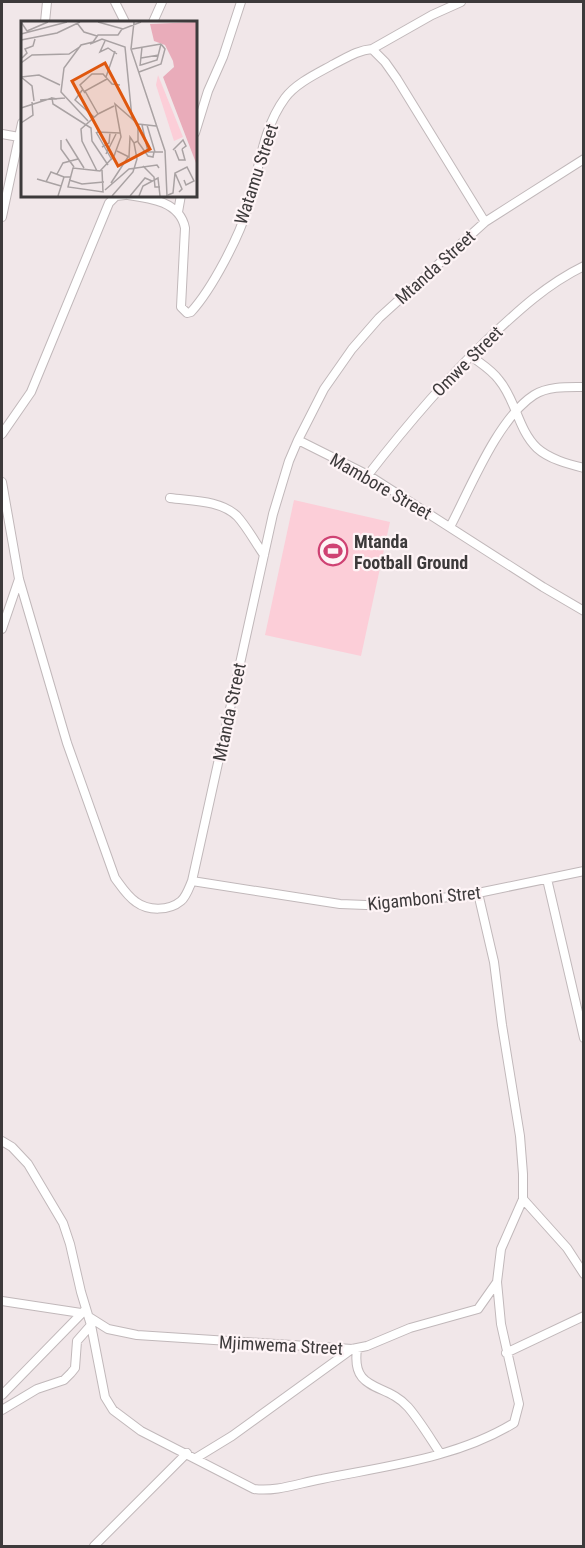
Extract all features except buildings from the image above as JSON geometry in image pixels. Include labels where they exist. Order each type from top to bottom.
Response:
[{"type":"street","points":[[45,21],[47,2]]},
{"type":"street","points":[[115,2],[124,21]]},
{"type":"street","points":[[153,21],[162,2]]},
{"type":"street","points":[[196,130],[241,2]]},
{"type":"street","points":[[461,2],[432,15],[372,49],[397,79],[485,222]]},
{"type":"street","name":"Watamu Street","points":[[178,212],[185,228],[181,307],[187,313],[191,312],[227,255],[244,217],[268,131],[286,97],[293,89],[324,70],[357,52],[372,49]]},
{"type":"street","points":[[2,217],[21,128]]},
{"type":"street","points":[[2,134],[19,137]]},
{"type":"street","name":"Mtanda Street","points":[[2,482],[19,579],[67,743],[115,878],[138,904],[161,909],[180,902],[192,881],[264,555],[283,482],[298,440],[324,389],[352,349],[379,318],[485,222],[584,159]]},
{"type":"street","points":[[134,196],[166,204],[178,212],[181,196]]},
{"type":"street","points":[[2,434],[31,392],[110,199]]},
{"type":"street","name":"Omwe Street","points":[[368,475],[415,414],[514,314],[544,289],[584,266]]},
{"type":"street","points":[[471,356],[498,377],[511,397],[528,436],[538,449],[556,460],[584,468]]},
{"type":"street","points":[[450,527],[493,444],[516,409],[536,394],[567,387],[584,387]]},
{"type":"street","name":"Mambore Street","points":[[298,440],[368,475],[584,611]]},
{"type":"street","points":[[170,498],[215,504],[226,508],[237,517],[264,555]]},
{"type":"street","points":[[2,629],[19,579]]},
{"type":"street","name":"Kigamboni Stret","points":[[192,881],[339,904],[366,906],[478,893],[584,871]]},
{"type":"street","points":[[547,879],[584,1038]]},
{"type":"street","name":"Mjimwema Street","points":[[2,1301],[87,1316],[108,1329],[137,1335],[309,1348],[355,1349],[410,1328],[478,1309],[497,1282],[501,1250],[522,1199],[523,1174],[520,1136],[494,962],[478,893]]},
{"type":"street","points":[[2,1142],[12,1147],[21,1156],[63,1223],[70,1244],[105,1397],[113,1410],[141,1431],[242,1484],[265,1490],[398,1464],[483,1440],[514,1423],[519,1404],[506,1353],[498,1305],[497,1282]]},
{"type":"street","points":[[522,1199],[567,1248],[584,1274]]},
{"type":"street","points":[[2,1395],[87,1316]]},
{"type":"street","points":[[2,1410],[37,1389],[64,1380],[71,1373],[75,1368],[77,1341],[87,1316]]},
{"type":"street","points":[[506,1353],[584,1316]]},
{"type":"street","points":[[355,1349],[356,1367],[362,1377],[407,1405],[440,1453]]},
{"type":"street","points":[[196,1458],[232,1436],[355,1349]]},
{"type":"street","points":[[94,1546],[187,1454]]},
{"type":"shaded area","name":"Mtanda Football Ground","points":[[294,500],[390,522],[361,656],[265,635]]},
{"type":"place","name":"Mtanda Football Ground","points":[[333,551]]}]
